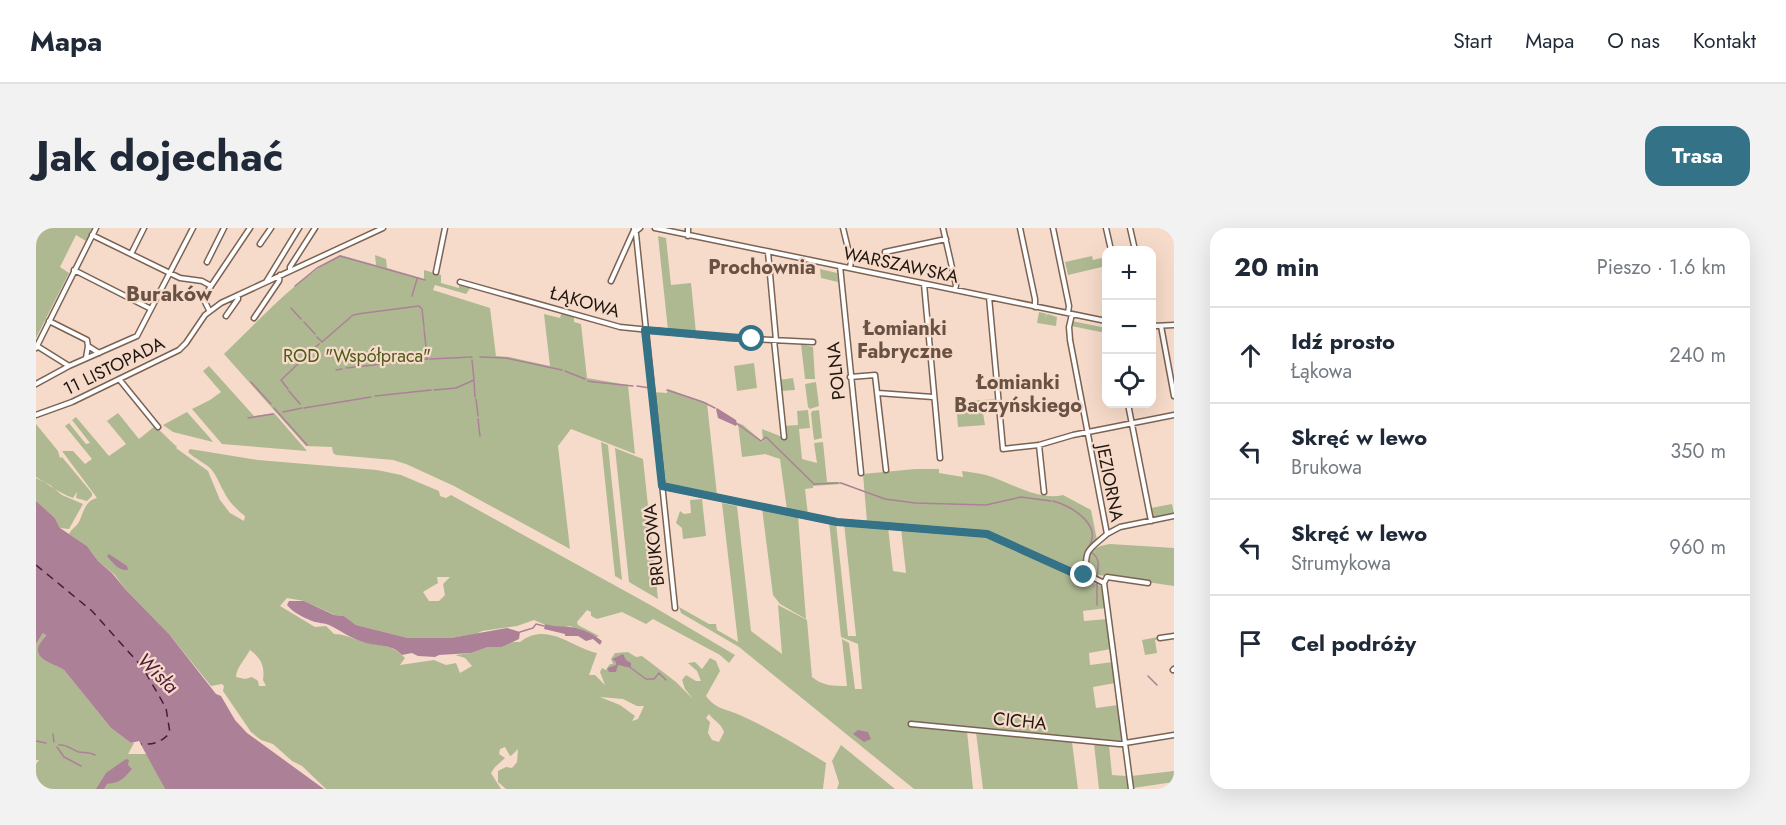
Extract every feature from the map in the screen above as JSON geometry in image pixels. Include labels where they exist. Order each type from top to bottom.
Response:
[{"type":"street","points":[[69,366],[37,347],[96,228]]},
{"type":"street","points":[[131,255],[144,228]]},
{"type":"street","points":[[36,384],[86,358],[136,337],[193,228]]},
{"type":"street","points":[[207,262],[224,228]]},
{"type":"street","points":[[260,244],[271,228]]},
{"type":"street","points":[[266,282],[299,228]]},
{"type":"street","points":[[290,270],[315,228]]},
{"type":"street","name":"11 LISTOPADA","points":[[36,415],[66,404],[183,347],[210,311],[290,270],[383,228]]},
{"type":"street","points":[[436,272],[445,228]]},
{"type":"street","points":[[610,281],[634,230],[640,228]]},
{"type":"street","name":"WARSZAWSKA","points":[[655,228],[1102,320]]},
{"type":"street","points":[[688,228],[688,236]]},
{"type":"street","points":[[843,228],[851,261],[850,268]]},
{"type":"street","points":[[943,228],[956,285],[955,290]]},
{"type":"street","points":[[1020,228],[1035,307]]},
{"type":"street","name":"JEZIORNA","points":[[1053,228],[1069,306],[1070,340],[1107,534],[1086,553],[1086,574]]},
{"type":"street","points":[[1106,228],[1110,246]]},
{"type":"street","points":[[1130,228],[1134,246]]},
{"type":"street","points":[[210,311],[203,298],[247,229]]},
{"type":"street","name":"BRUKOWA","points":[[634,230],[675,608]]},
{"type":"street","points":[[92,236],[180,278],[202,281],[211,286]]},
{"type":"street","points":[[885,252],[946,239]]},
{"type":"street","points":[[768,252],[784,437]]},
{"type":"street","name":"POLNA","points":[[840,267],[861,473]]},
{"type":"street","points":[[75,270],[151,309]]},
{"type":"street","points":[[254,318],[279,281],[280,275]]},
{"type":"street","name":"ŁĄKOWA","points":[[460,282],[620,327],[813,342]]},
{"type":"street","points":[[924,284],[940,458]]},
{"type":"street","points":[[226,316],[238,299],[238,295]]},
{"type":"street","points":[[989,297],[1003,449],[1039,445],[1087,432],[1174,415]]},
{"type":"street","points":[[49,321],[87,340],[86,358]]},
{"type":"street","points":[[1156,326],[1174,325]]},
{"type":"street","points":[[1161,326],[1174,396]]},
{"type":"street","points":[[88,346],[99,352]]},
{"type":"street","points":[[850,377],[875,375],[886,470]]},
{"type":"street","points":[[118,379],[158,427]]},
{"type":"street","points":[[878,393],[933,397]]},
{"type":"street","points":[[1129,408],[1151,521]]},
{"type":"street","points":[[1039,445],[1044,492]]},
{"type":"street","points":[[662,486],[837,522],[987,534],[1078,575],[1086,574],[1104,583]]},
{"type":"street","points":[[1107,534],[1120,527],[1174,516]]},
{"type":"street","points":[[1131,789],[1104,583],[1107,577],[1148,583]]},
{"type":"street","points":[[1160,638],[1174,636]]},
{"type":"street","name":"CICHA","points":[[911,724],[1126,743],[1174,735]]},
{"type":"green space","points":[[36,228],[92,228],[86,241],[76,235],[60,267],[69,273],[36,338]]},
{"type":"green space","points":[[658,236],[666,238],[671,285],[691,283],[696,333],[668,330]]},
{"type":"green space","name":"ROD \"Współpraca\"","points":[[340,255],[376,265],[375,255],[386,259],[387,268],[424,279],[424,270],[441,275],[441,283],[459,288],[459,283],[471,287],[466,294],[435,285],[433,290],[490,308],[496,356],[550,366],[544,314],[560,318],[562,311],[574,315],[574,322],[581,324],[587,378],[628,385],[635,454],[571,429],[558,446],[570,549],[454,486],[406,464],[393,460],[336,455],[332,447],[306,446],[224,354],[293,288]]},
{"type":"green space","points":[[1092,256],[1093,260],[1102,258],[1102,267],[1068,275],[1065,262]]},
{"type":"green space","points":[[820,269],[837,273],[838,282],[821,278]]},
{"type":"green space","points":[[1039,312],[1047,314],[1044,318],[1048,314],[1057,317],[1056,326],[1037,323]]},
{"type":"green space","points":[[1072,321],[1102,327],[1102,332],[1071,326]]},
{"type":"green space","points":[[801,344],[813,347],[815,379],[805,379]]},
{"type":"green space","points":[[754,363],[757,388],[737,391],[734,366]]},
{"type":"green space","points":[[209,366],[254,416],[274,413],[307,451],[222,444],[192,409],[221,392],[203,371]]},
{"type":"green space","points":[[793,378],[795,390],[781,391],[779,380]]},
{"type":"green space","points":[[816,382],[819,406],[810,409],[805,384]]},
{"type":"green space","points":[[668,389],[707,403],[717,495],[668,486],[663,483],[654,392],[667,393]]},
{"type":"green space","points":[[996,399],[998,411],[983,413],[985,425],[958,427],[956,402]]},
{"type":"green space","points":[[808,410],[810,428],[799,429],[802,459],[817,463],[814,443],[823,442],[827,482],[841,482],[841,484],[813,486],[813,488],[805,489],[808,515],[787,510],[780,459],[765,454],[742,457],[738,423],[763,442],[762,429],[785,438],[784,426],[798,425],[797,411]]},
{"type":"green space","points":[[819,410],[822,438],[814,440],[811,414],[812,411]]},
{"type":"green space","points":[[187,412],[213,442],[173,432],[163,425]]},
{"type":"green space","points":[[118,413],[139,439],[155,426],[176,448],[208,471],[220,500],[230,513],[244,521],[245,516],[235,508],[213,472],[188,452],[190,449],[258,460],[377,470],[401,475],[439,491],[440,496],[446,498],[451,495],[654,607],[735,655],[729,663],[720,655],[653,619],[646,624],[622,612],[597,619],[587,610],[577,622],[578,625],[599,636],[596,637],[570,626],[555,629],[534,620],[517,626],[451,638],[408,638],[356,625],[344,616],[335,615],[304,601],[287,598],[280,606],[315,627],[326,626],[334,634],[394,649],[405,658],[400,665],[434,660],[446,665],[456,663],[460,673],[472,666],[465,658],[455,655],[471,653],[488,647],[502,647],[513,642],[520,642],[530,636],[549,635],[597,653],[589,675],[595,675],[605,685],[600,672],[602,668],[606,670],[610,664],[613,664],[611,659],[615,653],[628,652],[636,657],[642,656],[676,682],[693,699],[685,689],[682,680],[686,675],[696,681],[701,681],[697,671],[688,663],[695,662],[702,669],[710,658],[716,661],[720,671],[706,696],[710,701],[718,707],[774,732],[826,763],[823,789],[506,789],[498,782],[498,771],[506,767],[512,768],[517,762],[518,749],[510,756],[505,747],[500,749],[499,754],[505,758],[491,773],[501,789],[326,789],[302,766],[292,761],[273,744],[261,740],[251,732],[223,691],[224,686],[222,684],[211,686],[169,634],[126,590],[114,574],[98,561],[87,546],[69,534],[79,522],[87,504],[97,498],[62,451],[73,451],[85,464],[92,459],[65,426],[69,423],[86,444],[90,443],[72,420],[76,417],[109,456],[126,444],[107,421]],"holes":[[[437,577],[450,577],[443,584],[445,595],[439,601],[429,601],[423,592],[438,583]],[[250,650],[261,663],[266,686],[259,686],[258,681],[252,677],[245,679],[236,677],[239,667]],[[600,697],[623,699],[637,706],[644,706],[638,719],[632,721],[635,716],[620,705]],[[709,714],[723,729],[724,732],[719,742],[712,740],[708,733],[710,722],[706,718]]]},
{"type":"green space","points":[[36,424],[58,451],[60,458],[62,457],[92,493],[87,501],[76,498],[77,492],[73,498],[36,477]]},
{"type":"green space","points":[[601,442],[608,445],[622,580],[615,576]]},
{"type":"green space","points":[[615,448],[643,459],[658,599],[629,582]]},
{"type":"green space","points":[[939,469],[939,473],[963,477],[962,471],[983,474],[1034,493],[1063,495],[1091,510],[1097,540],[1085,553],[1083,572],[1080,573],[987,533],[867,522],[863,474]]},
{"type":"green space","points":[[36,478],[50,485],[62,495],[83,504],[69,529],[60,528],[55,518],[36,501]]},
{"type":"green space","points":[[702,499],[706,536],[683,539],[682,528],[676,523],[680,511],[684,514],[691,513],[690,500]]},
{"type":"green space","points":[[722,503],[737,506],[751,631],[782,654],[778,605],[807,620],[812,677],[828,685],[847,686],[842,639],[849,643],[855,689],[862,689],[858,644],[841,637],[829,521],[836,523],[848,636],[856,636],[844,523],[888,527],[893,571],[906,573],[901,528],[987,535],[1103,587],[1106,608],[1083,611],[1084,621],[1107,619],[1111,649],[1089,653],[1090,665],[1113,662],[1115,683],[1093,687],[1096,708],[1118,705],[1122,740],[1081,738],[1081,740],[921,722],[926,727],[967,731],[973,789],[914,789],[739,647],[681,613],[679,607],[709,624],[716,624],[717,630],[738,642]]},
{"type":"green space","points":[[1172,504],[1174,514],[1153,518],[1151,508]]},
{"type":"green space","points":[[762,508],[798,516],[806,619],[780,604],[773,595]]},
{"type":"green space","points":[[1110,544],[1174,548],[1174,586],[1092,574],[1087,566],[1091,553],[1100,546]]},
{"type":"green space","points":[[43,633],[46,634],[38,648],[64,670],[111,728],[134,743],[128,754],[147,754],[165,789],[36,789],[36,764],[39,760],[36,760],[36,644]]},
{"type":"green space","points":[[1158,637],[1159,639],[1155,640],[1157,653],[1145,655],[1142,640]]},
{"type":"green space","points":[[976,732],[1072,742],[1078,789],[983,789]]},
{"type":"green space","points":[[1094,744],[1109,745],[1112,775],[1126,776],[1128,789],[1099,789]]},
{"type":"green space","points":[[841,745],[895,789],[837,789],[839,783],[832,761]]},
{"type":"green space","points":[[1174,771],[1174,782],[1133,788],[1131,776]]},
{"type":"water","points":[[717,408],[736,420],[736,426],[718,418]]},
{"type":"water","name":"Wisła","points":[[36,501],[55,518],[60,528],[87,546],[98,561],[169,634],[216,694],[221,696],[235,720],[247,733],[324,789],[165,789],[139,741],[131,743],[111,728],[64,670],[44,659],[38,652],[46,635],[43,633],[36,644]]},
{"type":"water","points":[[109,554],[127,566],[128,570],[116,566],[107,556]]},
{"type":"water","points":[[289,601],[304,601],[334,615],[344,616],[356,625],[408,638],[451,638],[507,628],[520,632],[519,639],[502,647],[488,647],[471,653],[435,657],[418,656],[412,653],[402,655],[389,647],[368,644],[329,625],[304,617],[289,608],[287,605]]},
{"type":"water","points":[[545,624],[579,629],[602,641],[600,645],[593,639],[586,641],[578,636],[565,636],[565,634],[544,629]]},
{"type":"water","points":[[623,654],[631,663],[631,668],[618,665],[616,672],[609,672],[607,668],[616,665],[612,659]]},
{"type":"water","points":[[858,730],[868,732],[871,739],[864,742],[853,734]]},
{"type":"water","points":[[126,759],[129,760],[128,765],[132,769],[124,778],[107,784],[104,789],[96,789],[106,773]]},
{"type":"waterway","points":[[295,286],[317,268],[340,256],[425,280]]},
{"type":"waterway","points":[[412,296],[417,279]]},
{"type":"waterway","points":[[365,313],[419,306],[421,308]]},
{"type":"waterway","points":[[291,308],[301,319]]},
{"type":"waterway","points":[[422,309],[424,327]]},
{"type":"waterway","points":[[317,337],[322,342],[353,315],[364,313]]},
{"type":"waterway","points":[[304,322],[315,334]]},
{"type":"waterway","points":[[424,329],[426,347]]},
{"type":"waterway","points":[[288,389],[281,380],[319,344]]},
{"type":"waterway","points":[[426,349],[427,359]]},
{"type":"waterway","points":[[430,359],[472,357]]},
{"type":"waterway","points":[[480,357],[506,358],[562,370]]},
{"type":"waterway","points":[[346,368],[428,359]]},
{"type":"waterway","points":[[434,390],[456,388],[474,380],[472,360]]},
{"type":"waterway","points":[[336,370],[342,369]]},
{"type":"waterway","points":[[565,371],[585,379]]},
{"type":"waterway","points":[[474,380],[475,397]]},
{"type":"waterway","points":[[588,381],[594,382]]},
{"type":"waterway","points":[[251,382],[271,404]]},
{"type":"waterway","points":[[595,382],[633,386]]},
{"type":"waterway","points":[[637,386],[650,388]]},
{"type":"waterway","points":[[375,396],[431,390]]},
{"type":"waterway","points":[[667,390],[715,408]]},
{"type":"waterway","points":[[289,391],[300,404]]},
{"type":"waterway","points":[[304,408],[371,397]]},
{"type":"waterway","points":[[476,399],[478,416]]},
{"type":"waterway","points":[[274,408],[307,445]]},
{"type":"waterway","points":[[283,412],[302,408]]},
{"type":"waterway","points":[[248,418],[273,414]]},
{"type":"waterway","points":[[478,419],[480,436]]},
{"type":"waterway","points":[[736,423],[761,441],[766,437],[814,484],[838,483]]},
{"type":"waterway","points":[[841,483],[885,499],[915,503],[986,505],[1021,497],[1051,501]]},
{"type":"waterway","points":[[1053,501],[1077,513],[1089,525],[1092,541],[1087,549]]},
{"type":"waterway","points":[[1091,552],[1098,560],[1097,577]]},
{"type":"waterway","points":[[1097,583],[1097,605]]},
{"type":"waterway","points":[[520,632],[533,628],[536,624],[544,626]]},
{"type":"waterway","points":[[631,668],[646,679],[654,679],[659,673],[666,680]]},
{"type":"waterway","points":[[1148,676],[1157,685]]},
{"type":"waterway","points":[[53,734],[54,742]]},
{"type":"waterway","points":[[36,741],[46,743]]},
{"type":"waterway","points":[[59,745],[95,755]]},
{"type":"waterway","points":[[57,747],[64,757],[81,766]]},
{"type":"ferry route","points":[[36,565],[92,611],[143,668],[166,708],[170,733],[157,742],[141,744]]},
{"type":"district","name":"Prochownia","points":[[762,267]]},
{"type":"district","name":"Buraków","points":[[169,294]]},
{"type":"district","name":"Łomianki Fabryczne","points":[[905,340]]},
{"type":"district","name":"Łomianki Baczyńskiego","points":[[1018,394]]},
{"type":"route","points":[[752,339],[645,330],[662,486],[837,522],[987,534],[1078,575],[1084,575]]}]
